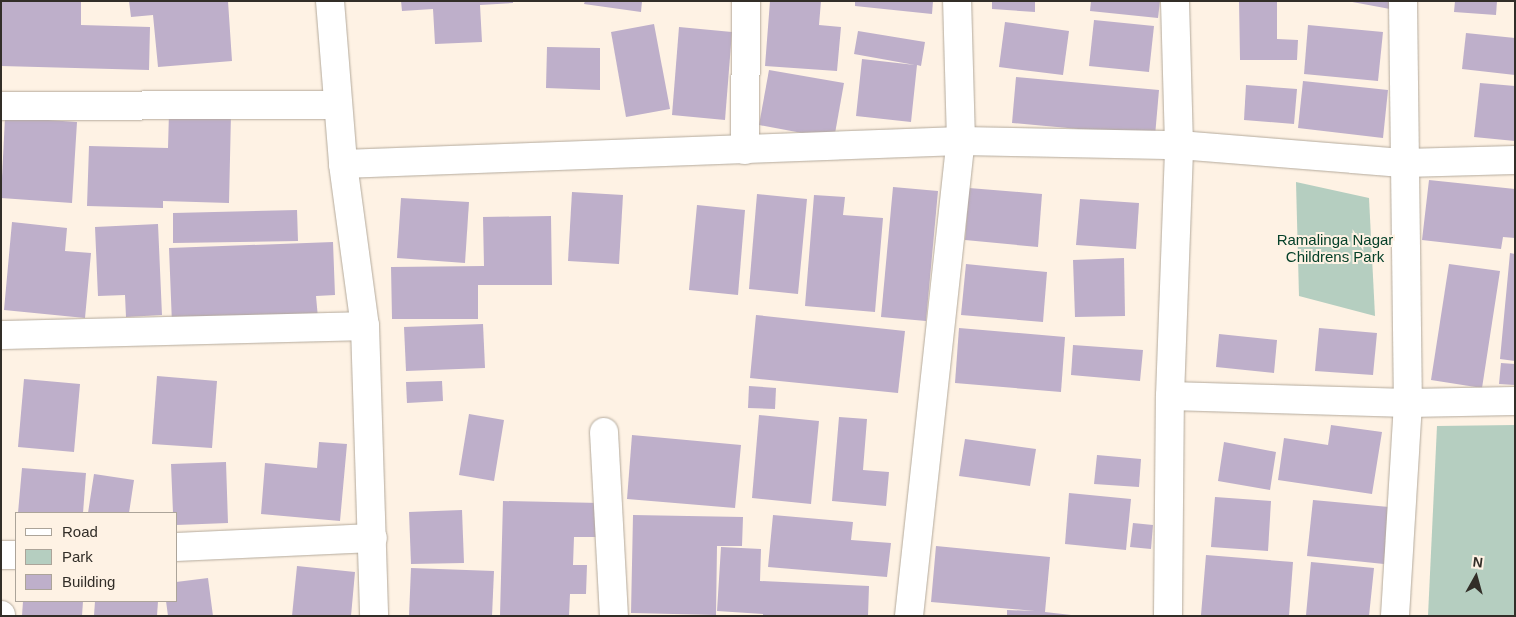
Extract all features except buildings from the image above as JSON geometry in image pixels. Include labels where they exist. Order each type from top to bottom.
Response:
[{"type":"street","points":[[330,1],[343,164],[365,326],[374,616]]},
{"type":"street","points":[[745,150],[746,1]]},
{"type":"street","points":[[909,616],[961,141],[957,1]]},
{"type":"street","points":[[1168,616],[1170,396],[1179,145],[1175,1]]},
{"type":"street","points":[[1395,616],[1408,403],[1403,1]]},
{"type":"street","points":[[1,106],[338,105]]},
{"type":"street","points":[[343,164],[961,141],[1179,145],[1405,163],[1515,160]]},
{"type":"street","points":[[1,335],[365,326]]},
{"type":"street","points":[[1170,396],[1408,403],[1515,401]]},
{"type":"street","points":[[604,432],[614,616]]},
{"type":"street","points":[[178,547],[373,538]]},
{"type":"street","points":[[1,555],[15,555]]},
{"type":"green space","name":"Ramalinga Nagar Childrens Park","points":[[1296,182],[1369,198],[1375,316],[1299,296]]},
{"type":"green space","points":[[1515,425],[1515,616],[1428,616],[1437,426]]}]
